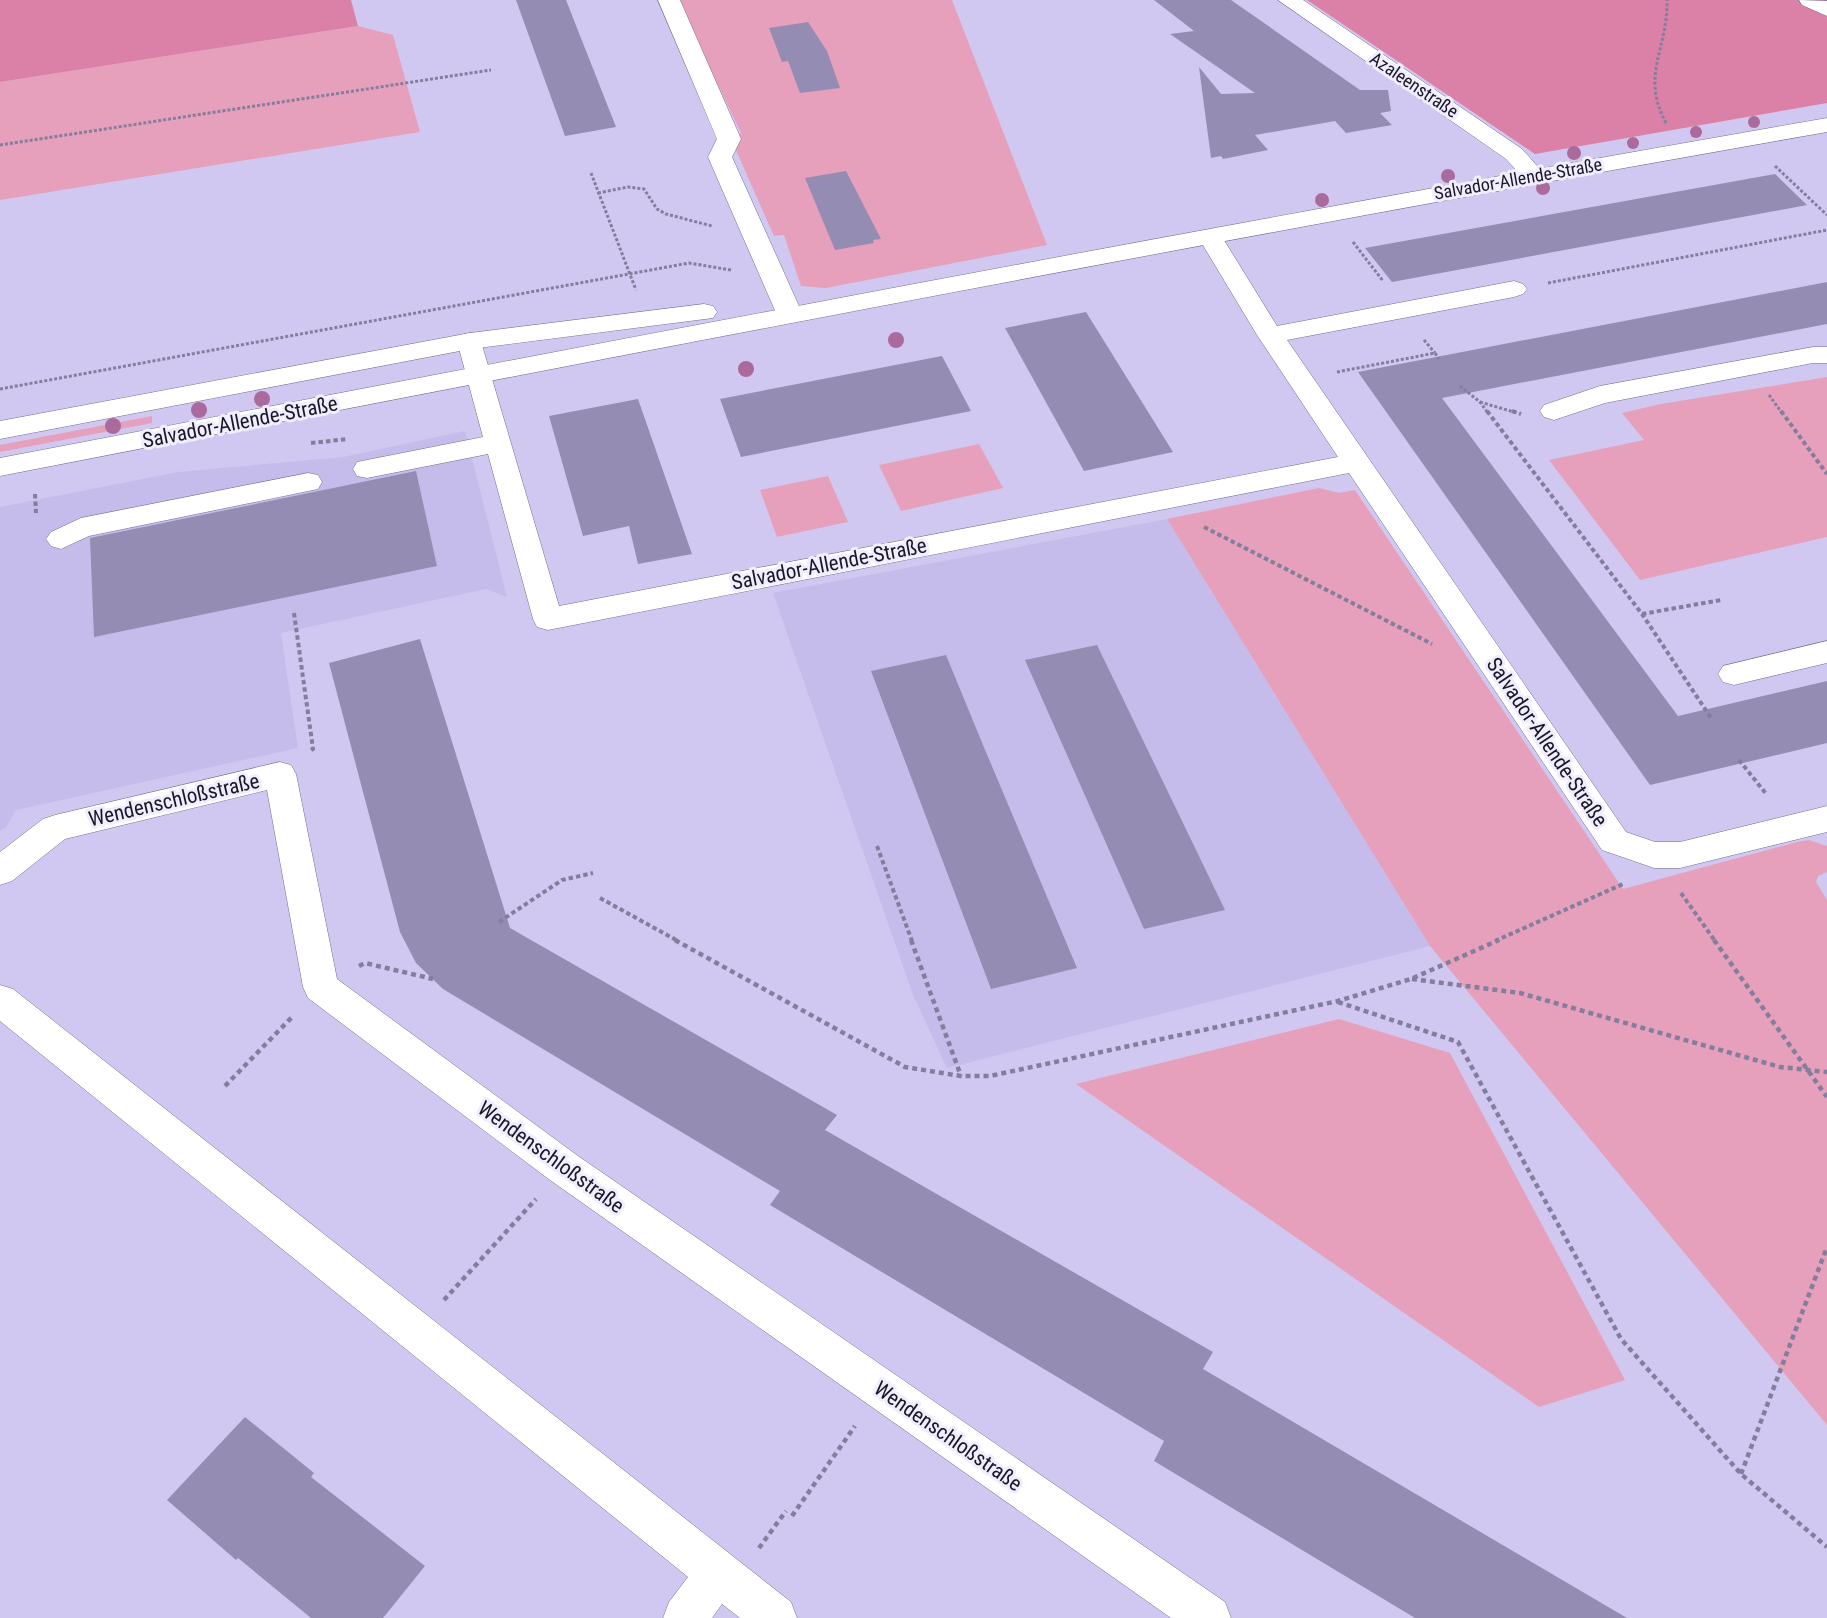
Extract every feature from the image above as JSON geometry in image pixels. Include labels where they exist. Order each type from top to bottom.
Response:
[{"type":"street","points":[[669,0],[729,139],[720,156],[790,315]]},
{"type":"street","name":"Azaleenstraße","points":[[1289,0],[1514,153],[1534,176]]},
{"type":"street","points":[[1810,0],[1827,10]]},
{"type":"street","name":"Salvador-Allende-Straße","points":[[0,467],[790,315],[1534,176],[1827,125]]},
{"type":"street","name":"Salvador-Allende-Straße","points":[[1210,237],[1270,335],[1614,841],[1654,855],[1680,855],[1827,819]]},
{"type":"street","points":[[1270,335],[1514,289]]},
{"type":"street","name":"Salvador-Allende-Straße","points":[[0,430],[470,341],[701,311],[790,315]]},
{"type":"street","name":"Salvador-Allende-Straße","points":[[470,341],[548,619],[1358,462]]},
{"type":"street","points":[[1554,411],[1600,395],[1813,354],[1827,355]]},
{"type":"street","points":[[367,469],[498,443]]},
{"type":"street","points":[[62,539],[81,528],[308,482]]},
{"type":"street","points":[[1734,674],[1827,652]]},
{"type":"street","name":"Wendenschloßstraße","points":[[0,871],[55,828],[280,774],[321,987],[564,1168],[1209,1618]]},
{"type":"street","points":[[0,1000],[775,1618]]},
{"type":"street","points":[[685,1618],[718,1573]]},
{"type":"path","points":[[1667,0],[1667,24],[1652,84],[1657,110],[1667,125],[1690,148]]},
{"type":"path","points":[[0,145],[491,70]]},
{"type":"path","points":[[1746,139],[1827,215]]},
{"type":"path","points":[[591,173],[630,274]]},
{"type":"path","points":[[598,193],[628,188],[644,189],[657,209],[666,214],[716,228]]},
{"type":"path","points":[[1331,214],[1406,309]]},
{"type":"path","points":[[1514,289],[1827,230]]},
{"type":"path","points":[[0,389],[689,263]]},
{"type":"path","points":[[1301,379],[1435,353],[1439,359]]},
{"type":"path","points":[[1749,367],[1827,474]]},
{"type":"path","points":[[1460,386],[1480,402],[1642,614],[1711,718]]},
{"type":"path","points":[[1480,402],[1526,416],[1554,411]]},
{"type":"path","points":[[1170,497],[1191,521],[1452,654],[1485,650]]},
{"type":"path","points":[[1642,614],[1721,600]]},
{"type":"path","points":[[280,774],[313,749],[294,613]]},
{"type":"path","points":[[877,846],[961,1076]]},
{"type":"path","points":[[600,898],[905,1067],[961,1076],[990,1076],[1338,1001],[1411,979],[1624,884],[1654,855],[1827,1097]]},
{"type":"path","points":[[499,922],[562,880],[593,873]]},
{"type":"path","points":[[1411,979],[1520,993],[1780,1067],[1827,1072]]},
{"type":"path","points":[[1338,1001],[1458,1042],[1621,1339],[1741,1474],[1827,1547]]},
{"type":"path","points":[[415,1331],[564,1168]]},
{"type":"path","points":[[1741,1474],[1827,1247]]},
{"type":"path","points":[[792,1516],[880,1388]]},
{"type":"shaded area","points":[[0,0],[351,0],[358,26],[0,82]]},
{"type":"shaded area","points":[[677,0],[952,0],[1047,245],[826,288],[801,286],[784,235],[774,236],[732,141],[741,133]]},
{"type":"shaded area","points":[[1307,0],[1827,0],[1827,103],[1535,154]]},
{"type":"shaded area","points":[[358,26],[393,35],[420,132],[0,200],[0,82]]},
{"type":"shaded area","points":[[1827,377],[1827,537],[1640,580],[1549,460],[1644,440],[1622,413],[1661,404]]},
{"type":"shaded area","points":[[152,416],[152,423],[0,452],[0,445]]},
{"type":"shaded area","points":[[465,431],[507,597],[486,589],[281,633],[298,748],[16,810],[6,827],[0,831],[0,507],[178,472],[343,457]]},
{"type":"shaded area","points":[[979,444],[1003,488],[901,511],[879,465]]},
{"type":"shaded area","points":[[828,476],[848,522],[777,537],[760,490]]},
{"type":"shaded area","points":[[1319,488],[1339,493],[1355,490],[1623,889],[1797,842],[1809,840],[1827,846],[1827,872],[1818,876],[1816,882],[1827,900],[1827,1425],[1430,946],[1167,519]]},
{"type":"shaded area","points":[[1167,519],[1430,946],[947,1068],[913,995],[773,593]]},
{"type":"shaded area","points":[[1339,1019],[1450,1053],[1625,1380],[1539,1407],[1076,1084]]},
{"type":"building","points":[[516,0],[566,0],[616,127],[565,136]]},
{"type":"building","points":[[1154,0],[1231,0],[1360,90],[1388,90],[1391,111],[1380,113],[1392,125],[1346,133],[1335,121],[1255,135],[1268,150],[1223,159],[1221,156],[1211,158],[1199,67],[1221,94],[1255,93],[1170,34],[1194,31]]},
{"type":"building","points":[[808,22],[827,51],[840,88],[800,93],[788,61],[782,62],[769,28]]},
{"type":"building","points":[[846,171],[881,239],[873,240],[874,243],[835,250],[805,178]]},
{"type":"building","points":[[1775,174],[1807,205],[1392,282],[1365,248]]},
{"type":"building","points":[[1827,282],[1827,324],[1442,398],[1678,716],[1827,681],[1827,743],[1650,785],[1358,372]]},
{"type":"building","points":[[1086,312],[1173,452],[1084,471],[1005,328]]},
{"type":"building","points":[[942,356],[971,411],[741,457],[720,399]]},
{"type":"building","points":[[638,399],[692,554],[638,564],[629,526],[583,536],[549,416]]},
{"type":"building","points":[[416,471],[437,566],[94,637],[90,538]]},
{"type":"building","points":[[420,639],[510,928],[837,1115],[825,1130],[1213,1352],[1203,1369],[1627,1618],[1415,1618],[1154,1461],[1164,1441],[770,1205],[780,1191],[443,989],[416,963],[400,932],[329,663]]},
{"type":"building","points":[[1097,645],[1225,910],[1144,929],[1025,660]]},
{"type":"building","points":[[946,655],[1077,968],[991,989],[871,671]]},
{"type":"building","points":[[245,1417],[314,1473],[311,1477],[425,1566],[383,1618],[311,1618],[238,1558],[236,1560],[167,1500]]}]
